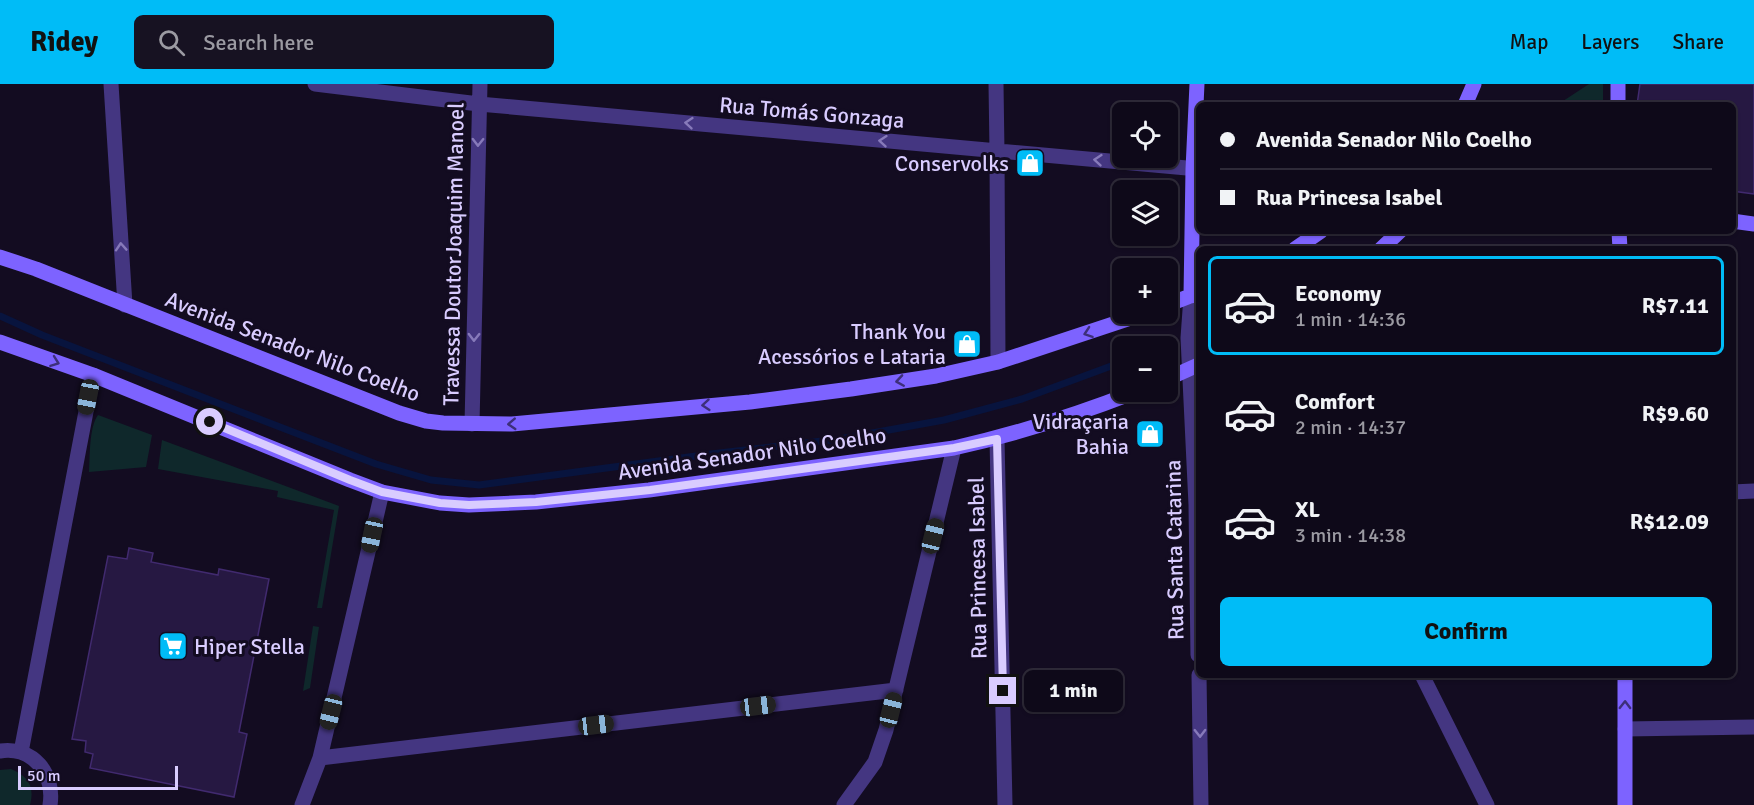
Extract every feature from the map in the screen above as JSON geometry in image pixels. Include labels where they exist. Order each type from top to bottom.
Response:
[{"type":"main road","name":"Rua Santa Catarina","points":[[1197,84],[1197,102]]},
{"type":"main road","points":[[1466,102],[1474,84]]},
{"type":"main road","points":[[1618,84],[1618,102]]},
{"type":"main road","name":"Rua Santa Catarina","points":[[1195,295],[1196,169]]},
{"type":"main road","points":[[1736,222],[1754,224]]},
{"type":"main road","points":[[1299,246],[1317,234]]},
{"type":"main road","points":[[1384,246],[1397,234]]},
{"type":"main road","name":"Avenida Senador Nilo Coelho","points":[[0,257],[399,413],[426,421],[472,424],[512,424],[750,402],[936,376],[998,362],[1113,324]]},
{"type":"main road","points":[[1178,301],[1195,295]]},
{"type":"main road","name":"Avenida Senador Nilo Coelho","points":[[0,342],[93,375],[382,492],[440,503],[469,505],[536,502],[650,490],[954,448],[997,439],[1112,401]]},
{"type":"main road","points":[[1178,374],[1195,367]]},
{"type":"main road","points":[[1625,678],[1625,805]]},
{"type":"street","points":[[111,84],[125,305]]},
{"type":"street","name":"Rua Tomás Gonzaga","points":[[315,84],[479,104],[1196,169]]},
{"type":"street","name":"Travessa DoutorJoaquim Manoel","points":[[472,424],[480,84]]},
{"type":"street","points":[[996,84],[998,362]]},
{"type":"street","name":"Rua Santa Catarina","points":[[1195,295],[1188,338],[1195,367],[1196,436]]},
{"type":"street","points":[[21,752],[93,375]]},
{"type":"street","name":"Rua Princesa Isabel","points":[[997,439],[1005,805]]},
{"type":"street","points":[[844,805],[875,762],[886,730],[954,448]]},
{"type":"street","points":[[1736,492],[1754,491]]},
{"type":"street","points":[[302,805],[320,758],[382,492]]},
{"type":"street","points":[[1199,678],[1201,805]]},
{"type":"street","points":[[1424,678],[1487,805]]},
{"type":"street","points":[[320,758],[896,690]]},
{"type":"street","points":[[1625,729],[1754,727]]},
{"type":"street","points":[[0,752],[8,750],[21,752],[34,759],[50,781],[52,795],[50,805]]},
{"type":"green space","points":[[1589,84],[1603,84],[1603,102],[1562,102]]},
{"type":"green space","points":[[98,415],[152,435],[146,467],[89,472],[91,434]]},
{"type":"green space","points":[[162,440],[339,506],[322,608],[317,608],[334,510],[277,497],[278,491],[158,469]]},
{"type":"green space","points":[[313,626],[319,627],[310,688],[303,691]]},
{"type":"green space","points":[[11,769],[29,782],[32,792],[30,805],[0,805],[0,770]]},
{"type":"building","points":[[1640,84],[1754,84],[1754,194],[1736,192],[1736,102],[1637,102]]},
{"type":"building","name":"Hiper Stella","points":[[129,548],[153,553],[151,562],[218,575],[219,569],[269,579],[239,732],[247,734],[234,797],[90,768],[93,754],[85,752],[86,741],[72,739],[108,556],[127,559]]},
{"type":"waterway","points":[[0,316],[42,335],[376,464],[431,480],[479,485],[839,439],[944,420],[1022,399],[1112,366]]},
{"type":"place","name":"Conservolks","points":[[1030,163]]},
{"type":"place","name":"Thank You Acessórios e Lataria","points":[[967,344]]},
{"type":"place","name":"Vidraçaria Bahia","points":[[1150,434]]},
{"type":"place","name":"Hiper Stella","points":[[173,646]]},
{"type":"route","points":[[210,422],[382,492],[440,503],[469,505],[536,502],[650,490],[954,448],[997,439],[1003,691]]}]
